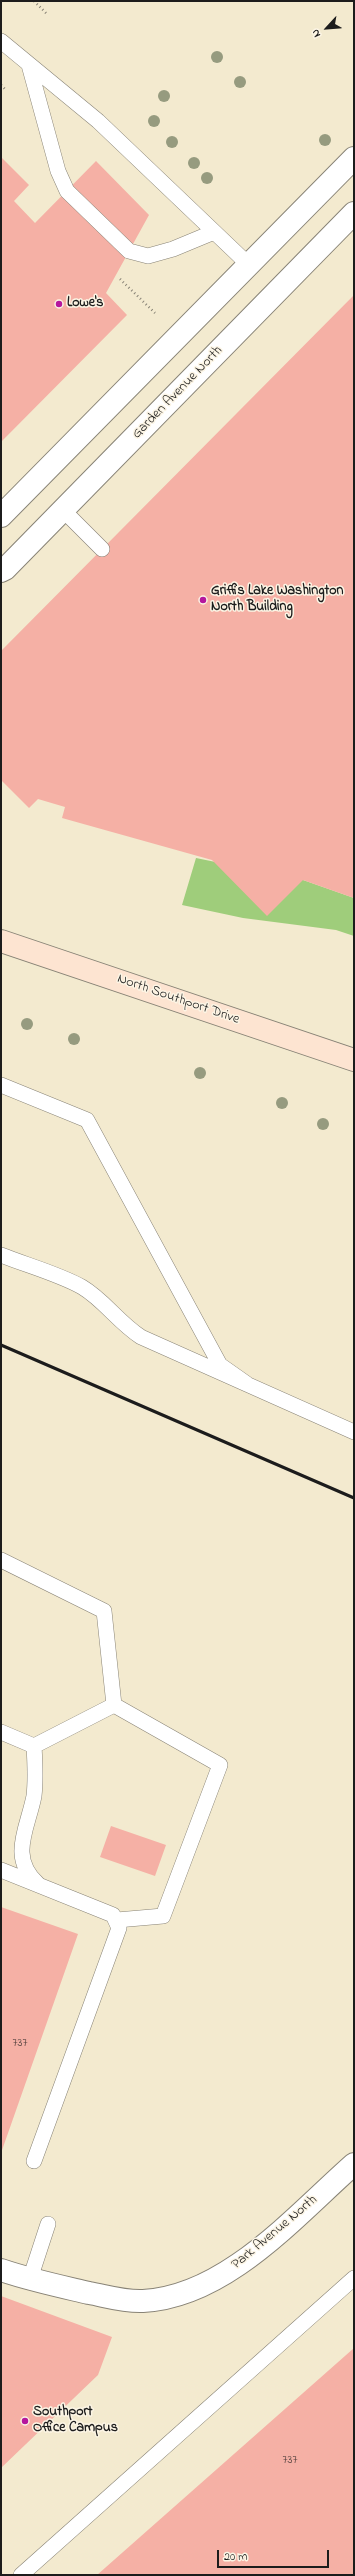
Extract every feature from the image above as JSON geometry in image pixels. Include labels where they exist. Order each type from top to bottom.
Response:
[{"type":"main road","name":"North Southport Drive","points":[[1,941],[354,1060]]},
{"type":"street","points":[[1,516],[354,158]]},
{"type":"street","name":"Garden Avenue North","points":[[1,571],[5,569],[354,213]]},
{"type":"street","name":"Park Avenue North","points":[[1,2270],[30,2279],[123,2300],[143,2301],[180,2294],[227,2273],[248,2258],[354,2164]]},
{"type":"lane","points":[[1,41],[98,121],[249,265]]},
{"type":"lane","points":[[29,65],[58,171],[67,191],[128,251],[148,256],[173,249],[214,232]]},
{"type":"lane","points":[[63,510],[102,549]]},
{"type":"lane","points":[[1,1085],[87,1120],[220,1365],[247,1384]]},
{"type":"lane","points":[[1,1256],[81,1286],[97,1297],[128,1328],[141,1337],[354,1432]]},
{"type":"lane","points":[[1,1560],[104,1611],[114,1706]]},
{"type":"lane","points":[[1,1732],[34,1746],[114,1706]]},
{"type":"lane","points":[[114,1706],[220,1765],[163,1916],[117,1920]]},
{"type":"lane","points":[[34,1746],[34,1795],[20,1849],[24,1866],[40,1885]]},
{"type":"lane","points":[[1,1870],[113,1914],[117,1920],[119,1928],[34,2161]]},
{"type":"lane","points":[[30,2279],[48,2224]]},
{"type":"lane","points":[[21,2575],[354,2278]]},
{"type":"path","points":[[34,1],[47,14]]},
{"type":"green space","points":[[196,858],[303,880],[354,898],[354,936],[336,930],[243,918],[182,905]]},
{"type":"building","name":"Lowe's","points":[[1,157],[29,185],[14,201],[35,223],[96,161],[149,215],[106,293],[127,315],[1,442]]},
{"type":"building","name":"Griffis Lake Washington North Building","points":[[354,295],[354,898],[303,880],[267,916],[212,860],[62,818],[65,807],[38,799],[29,808],[1,780],[1,651]]},
{"type":"building","points":[[111,1826],[166,1845],[155,1876],[100,1857]]},
{"type":"building","points":[[1,1907],[78,1934],[1,2153]]},
{"type":"building","name":"Southport Office Campus","points":[[1,2296],[112,2337],[98,2375],[1,2468]]},
{"type":"building","points":[[354,2348],[354,2575],[97,2575]]},
{"type":"railway","points":[[1,1345],[354,1498]]},
{"type":"place","name":"Lowe's","points":[[59,304]]},
{"type":"place","name":"Griffis Lake Washington North Building","points":[[203,600]]},
{"type":"place","name":"Southport Office Campus","points":[[25,2421]]}]
